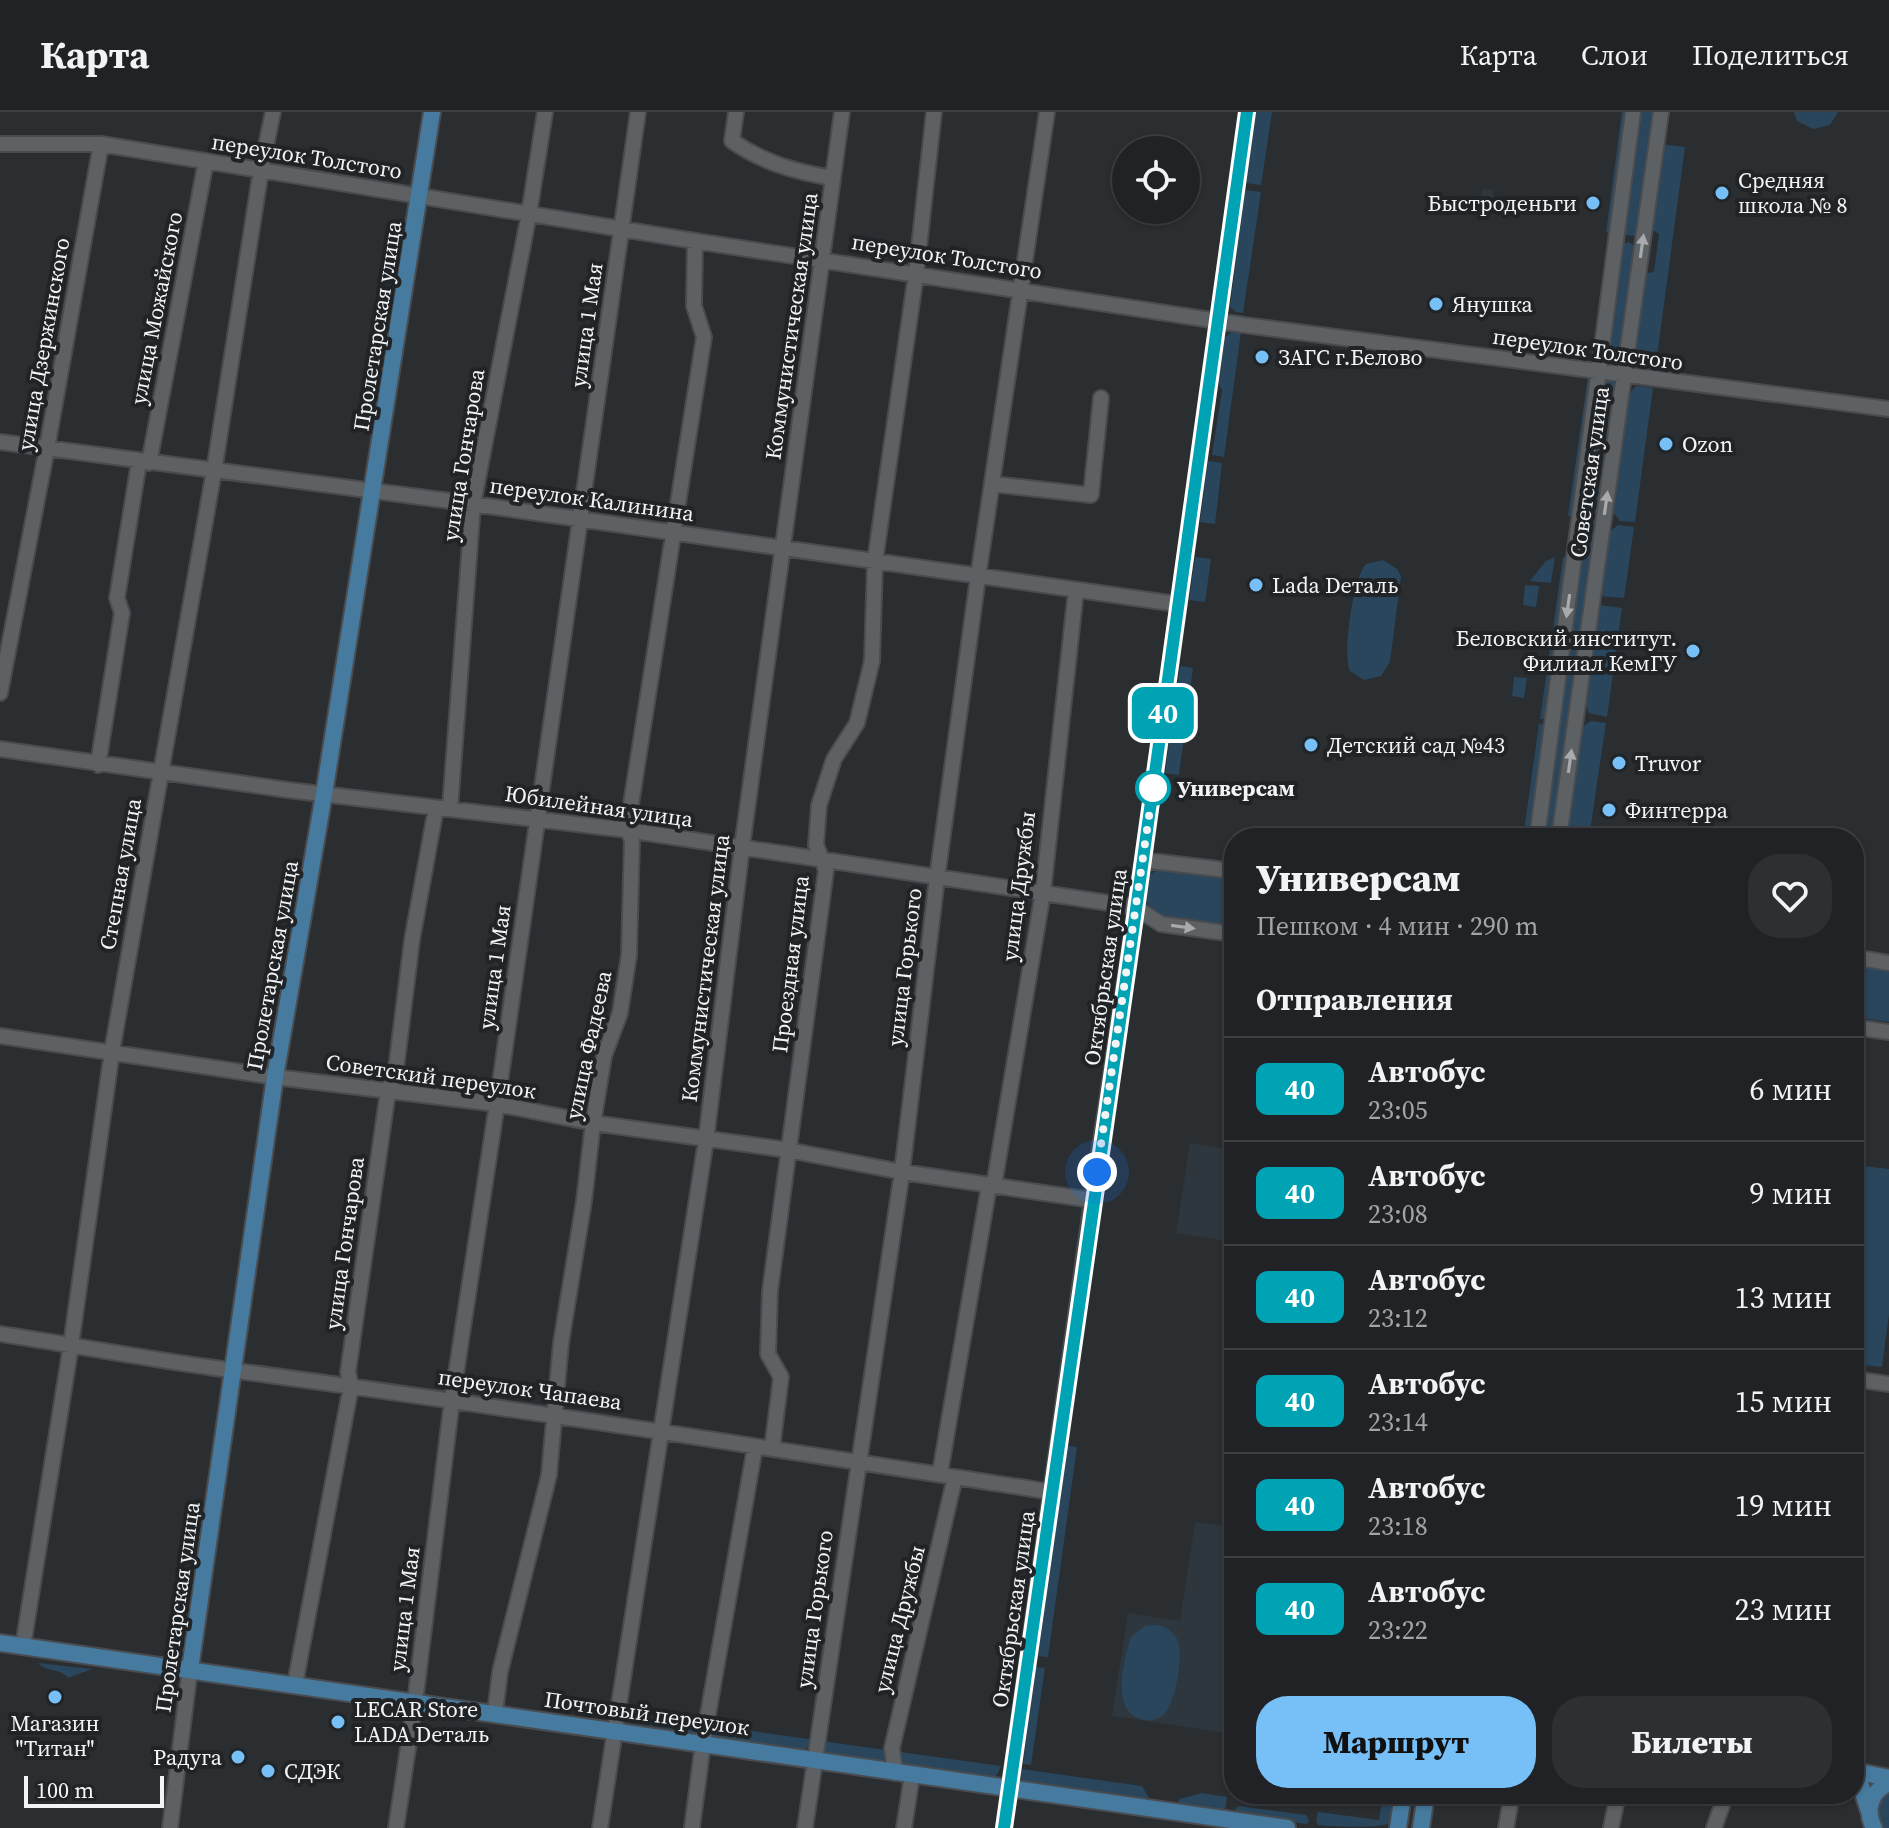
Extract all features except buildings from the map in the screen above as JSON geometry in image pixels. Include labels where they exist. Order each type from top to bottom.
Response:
[{"type":"main road","name":"Пролетарская улица","points":[[190,1669],[275,1077],[324,794],[432,112]]},
{"type":"main road","name":"Почтовый переулок","points":[[0,1643],[815,1759],[1223,1824],[1287,1828]]},
{"type":"main road","points":[[1864,1773],[1889,1780]]},
{"type":"main road","points":[[1871,1820],[1874,1795],[1889,1780]]},
{"type":"main road","points":[[1864,1799],[1871,1820]]},
{"type":"main road","points":[[1398,1828],[1402,1804]]},
{"type":"main road","points":[[1421,1828],[1425,1804]]},
{"type":"street","name":"Степная улица","points":[[23,1646],[71,1345],[112,1051],[214,471],[261,170],[273,112]]},
{"type":"street","name":"улица Гончарова","points":[[295,1684],[351,1386],[348,1372],[388,1091],[395,1077],[412,940],[443,808],[473,504],[529,214],[545,112]]},
{"type":"street","name":"улица 1 Мая","points":[[396,1828],[415,1702],[452,1400],[582,520],[638,112]]},
{"type":"street","points":[[736,112],[732,141],[748,152],[780,167],[833,178]]},
{"type":"street","name":"Коммунистическая улица","points":[[600,1828],[706,1140],[742,847],[842,112]]},
{"type":"street","name":"Проездная улица","points":[[772,1449],[781,1377],[768,1354],[770,1291],[826,870],[816,845],[819,805],[834,759],[857,723],[872,661],[875,561],[916,274],[934,112]]},
{"type":"street","name":"улица Горького","points":[[805,1828],[902,1172],[937,878],[978,577],[1047,112]]},
{"type":"street","name":"Октябрьская улица","points":[[1004,1828],[1247,112]]},
{"type":"street","name":"Советская улица","points":[[1538,828],[1633,112]]},
{"type":"street","name":"Советская улица","points":[[1560,828],[1661,112]]},
{"type":"street","name":"переулок Толстого","points":[[0,144],[101,144],[695,241],[1436,352],[1889,409]]},
{"type":"street","name":"улица Дзержинского","points":[[0,693],[101,144]]},
{"type":"street","name":"улица Можайского","points":[[98,765],[122,613],[117,598],[206,161]]},
{"type":"street","name":"улица Фадеева","points":[[495,1713],[500,1672],[549,1475],[561,1343],[593,1123],[604,1056],[620,1013],[629,955],[632,840],[627,830],[704,337],[694,306],[695,241]]},
{"type":"street","points":[[992,484],[1091,495],[1101,398]]},
{"type":"street","name":"переулок Калинина","points":[[0,442],[473,504],[1177,604]]},
{"type":"street","name":"улица Дружбы","points":[[904,1828],[903,1774],[892,1748],[948,1475],[992,1186],[1043,892],[1076,590]]},
{"type":"street","name":"Юбилейная улица","points":[[0,749],[98,765],[627,830],[821,858],[1136,908],[1161,924],[1224,933]]},
{"type":"street","points":[[1143,860],[1224,870]]},
{"type":"street","points":[[1864,959],[1889,963]]},
{"type":"street","points":[[1864,1028],[1889,1032]]},
{"type":"street","name":"Советский переулок","points":[[0,1036],[275,1077],[497,1104],[593,1123],[788,1150],[902,1172],[1092,1200]]},
{"type":"street","name":"переулок Чапаева","points":[[0,1334],[556,1415],[1052,1492]]},
{"type":"street","points":[[1864,1380],[1889,1384]]},
{"type":"street","points":[[692,1828],[703,1743],[755,1447]]},
{"type":"street","name":"Пролетарская улица","points":[[170,1828],[190,1669]]},
{"type":"street","points":[[1506,1828],[1510,1804]]},
{"type":"street","points":[[1611,1828],[1616,1804]]},
{"type":"street","points":[[1714,1828],[1722,1804]]},
{"type":"shaded area","points":[[1256,112],[1272,112],[1261,185],[1246,183]]},
{"type":"shaded area","points":[[1622,112],[1628,112],[1613,233],[1606,232]]},
{"type":"shaded area","points":[[1637,112],[1657,112],[1640,234],[1636,236],[1625,235],[1622,231]]},
{"type":"shaded area","points":[[1794,112],[1838,112],[1830,125],[1813,129],[1797,121]]},
{"type":"shaded area","points":[[1659,144],[1685,147],[1655,371],[1629,366],[1642,274],[1654,272],[1659,234],[1648,227]]},
{"type":"shaded area","points":[[1482,189],[1494,190],[1490,216],[1478,214]]},
{"type":"shaded area","points":[[1245,190],[1261,192],[1243,313],[1230,307]]},
{"type":"shaded area","points":[[1629,242],[1637,248],[1621,364],[1606,365],[1619,245]]},
{"type":"shaded area","points":[[1232,331],[1241,332],[1224,457],[1212,455],[1222,390],[1218,383],[1224,338]]},
{"type":"shaded area","points":[[1588,376],[1592,376],[1577,517],[1568,516]]},
{"type":"shaded area","points":[[1602,378],[1613,379],[1617,388],[1556,828],[1542,828]]},
{"type":"shaded area","points":[[1636,386],[1653,388],[1635,522],[1620,521],[1612,511],[1628,395]]},
{"type":"shaded area","points":[[1208,461],[1222,463],[1215,524],[1200,522]]},
{"type":"shaded area","points":[[1618,525],[1634,527],[1624,598],[1600,596],[1609,532]]},
{"type":"shaded area","points":[[1195,557],[1211,559],[1205,602],[1189,600]]},
{"type":"shaded area","points":[[1555,557],[1551,583],[1530,581],[1546,561]]},
{"type":"shaded area","points":[[1563,557],[1571,558],[1548,719],[1540,719]]},
{"type":"shaded area","points":[[1383,560],[1397,569],[1401,576],[1390,662],[1381,676],[1364,680],[1350,671],[1348,662],[1350,616],[1361,572],[1366,564]]},
{"type":"shaded area","points":[[1525,585],[1539,586],[1536,607],[1523,605]]},
{"type":"shaded area","points":[[1599,605],[1622,608],[1607,717],[1589,713],[1585,702]]},
{"type":"shaded area","points":[[1180,666],[1193,668],[1179,775],[1165,773]]},
{"type":"shaded area","points":[[1514,677],[1527,678],[1524,698],[1512,696]]},
{"type":"shaded area","points":[[1591,721],[1606,723],[1590,828],[1568,828],[1582,727]]},
{"type":"shaded area","points":[[1539,724],[1546,725],[1535,828],[1524,828]]},
{"type":"shaded area","points":[[1163,866],[1224,875],[1224,926],[1158,916],[1147,903],[1148,876]]},
{"type":"shaded area","points":[[1864,961],[1889,965],[1889,1022],[1864,1018]]},
{"type":"shaded area","points":[[1190,1143],[1224,1148],[1224,1240],[1176,1233]]},
{"type":"shaded area","points":[[1864,1166],[1889,1169],[1889,1314],[1882,1367],[1864,1365]]},
{"type":"shaded area","points":[[1068,1446],[1077,1447],[1048,1657],[1038,1656]]},
{"type":"shaded area","points":[[1195,1522],[1224,1526],[1224,1733],[1112,1716],[1128,1613],[1180,1621]]},
{"type":"shaded area","points":[[1157,1625],[1168,1629],[1177,1639],[1179,1667],[1175,1691],[1167,1710],[1156,1719],[1144,1720],[1130,1712],[1125,1704],[1123,1669],[1131,1637],[1145,1626]]},
{"type":"shaded area","points":[[38,1663],[92,1669],[68,1678]]},
{"type":"shaded area","points":[[1036,1667],[1045,1668],[1031,1765],[1023,1764]]},
{"type":"shaded area","points":[[621,1713],[703,1725],[702,1734],[625,1722]]},
{"type":"shaded area","points":[[709,1725],[809,1739],[811,1745],[805,1749],[711,1736]]},
{"type":"shaded area","points":[[821,1741],[1001,1766],[992,1778],[825,1754],[821,1750]]},
{"type":"shaded area","points":[[1021,1769],[1142,1786],[1150,1800],[1025,1782],[1021,1779]]},
{"type":"shaded area","points":[[1889,1786],[1889,1828],[1878,1828],[1878,1795]]},
{"type":"shaded area","points":[[1202,1793],[1224,1797],[1225,1811],[1178,1804],[1179,1799]]},
{"type":"shaded area","points":[[1381,1804],[1396,1804],[1388,1824],[1344,1827],[1318,1825],[1316,1822],[1318,1812],[1379,1820]]},
{"type":"shaded area","points":[[1239,1806],[1306,1815],[1309,1821],[1307,1824],[1237,1815],[1235,1809]]},
{"type":"bus line","name":"40","points":[[1004,1828],[1247,112]]},
{"type":"place","name":"Средняя школа № 8","points":[[1722,193]]},
{"type":"place","name":"Быстроденьги","points":[[1593,203]]},
{"type":"place","name":"Янушка","points":[[1436,304]]},
{"type":"place","name":"ЗАГС г.Белово","points":[[1262,357]]},
{"type":"place","name":"Ozon","points":[[1666,444]]},
{"type":"place","name":"Lada Dеталь","points":[[1256,585]]},
{"type":"place","name":"Беловский институт. Филиал КемГУ","points":[[1693,651]]},
{"type":"place","name":"Детский сад №43","points":[[1311,745]]},
{"type":"place","name":"Truvor","points":[[1619,763]]},
{"type":"place","name":"Универсам","points":[[1153,788]]},
{"type":"place","name":"Финтерра","points":[[1609,810]]},
{"type":"place","name":"Магазин \"Титан\"","points":[[55,1697]]},
{"type":"place","name":"LECAR Store LADA Dеталь","points":[[338,1722]]},
{"type":"place","name":"Радуга","points":[[238,1757]]},
{"type":"place","name":"СДЭК","points":[[268,1771]]},
{"type":"route","points":[[1097,1172],[1154,782],[1153,788]]}]
